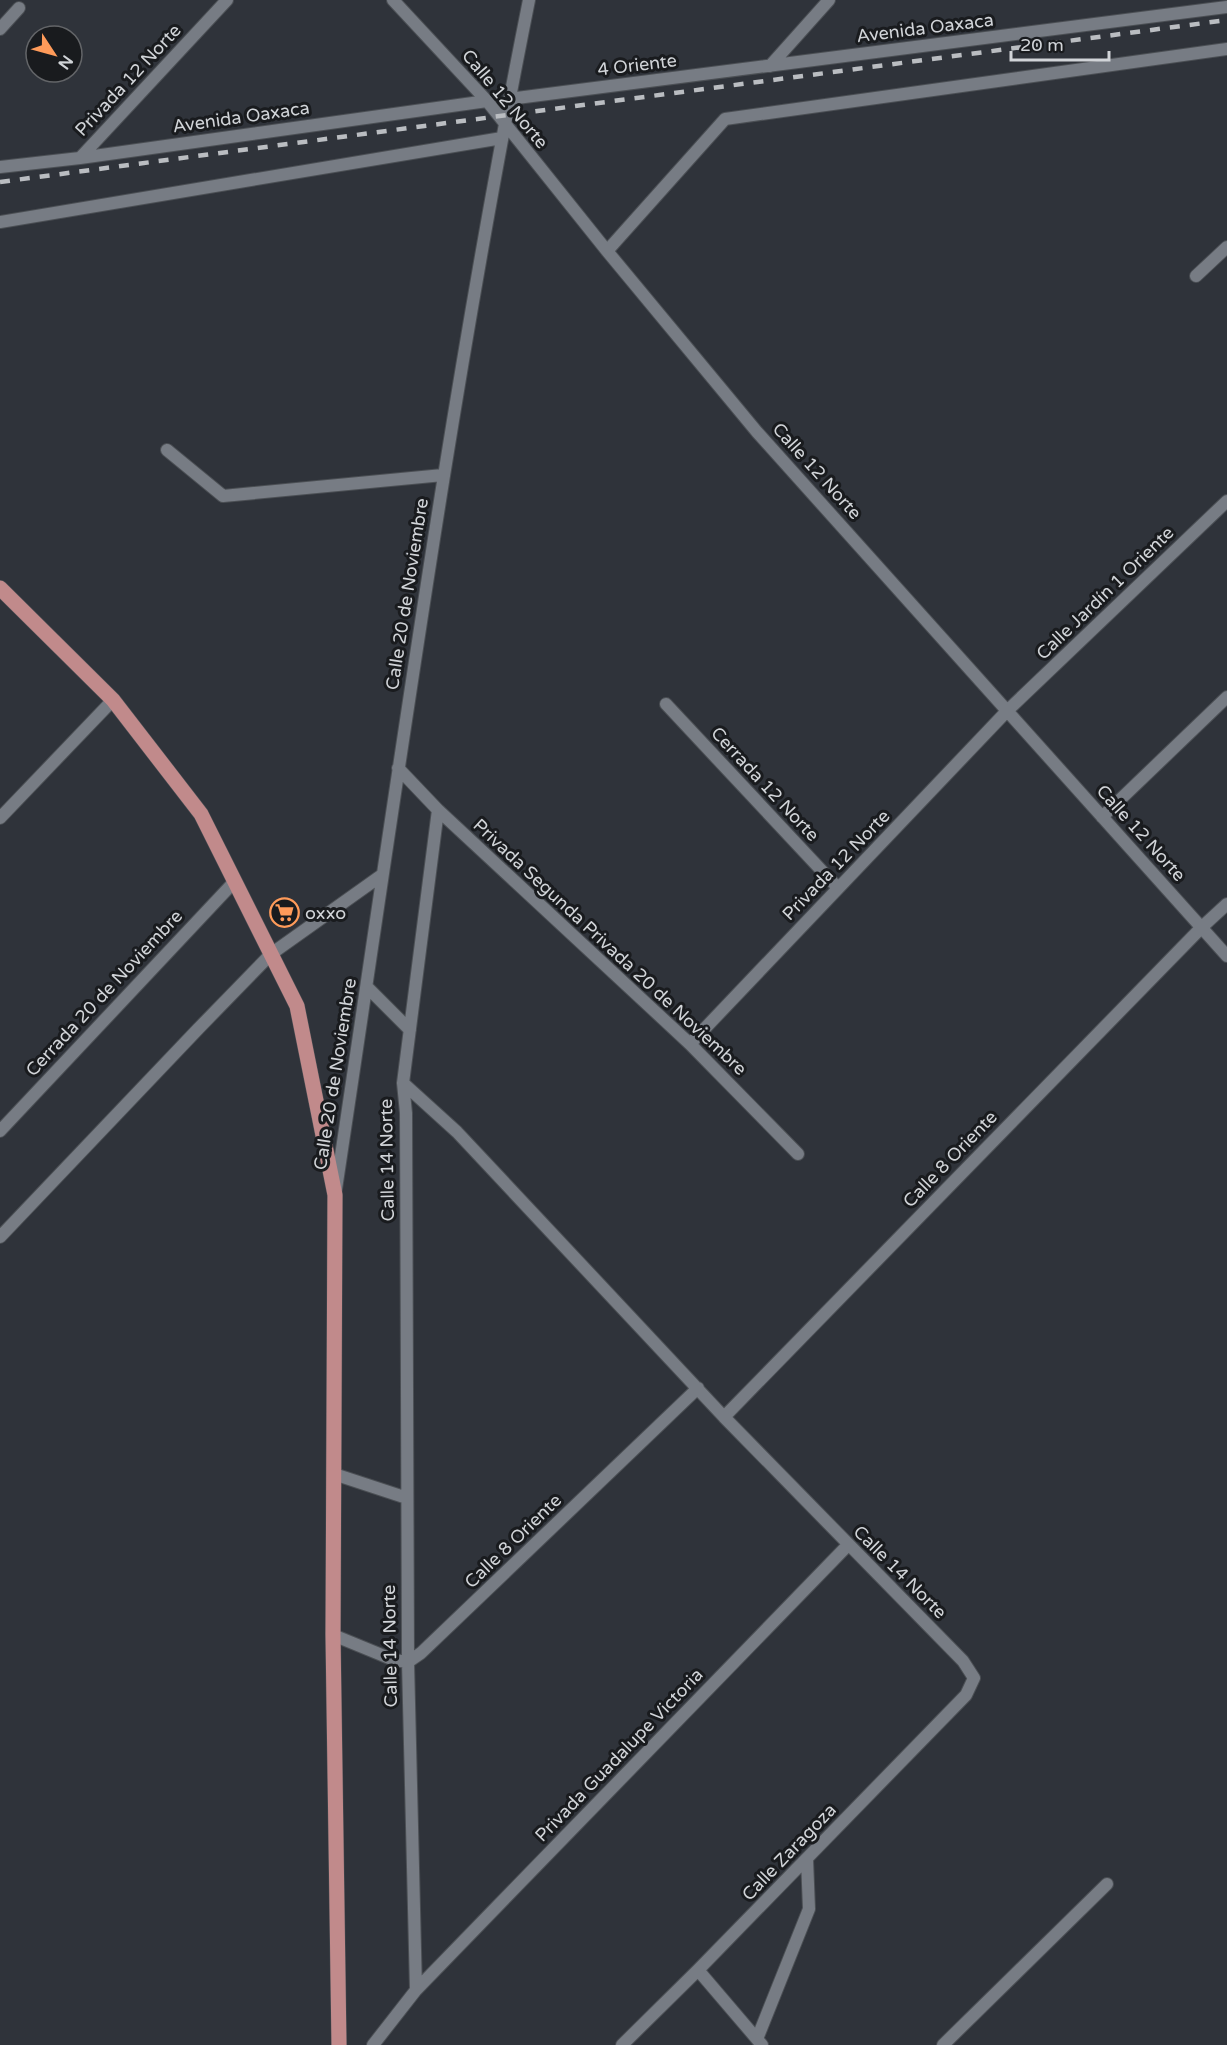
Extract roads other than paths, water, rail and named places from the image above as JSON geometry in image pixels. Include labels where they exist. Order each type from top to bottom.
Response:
[{"type":"main road","points":[[0,588],[113,700],[201,814],[297,1006],[335,1196],[333,1635],[339,2045]]},
{"type":"street","name":"Privada 12 Norte","points":[[80,158],[227,0]]},
{"type":"street","name":"Calle 12 Norte","points":[[393,0],[487,101],[758,432],[1227,956]]},
{"type":"street","name":"Calle 20 de Noviembre","points":[[335,1196],[443,475],[509,99],[529,0]]},
{"type":"street","points":[[770,66],[829,0]]},
{"type":"street","name":"Avenida Oaxaca","points":[[770,66],[1227,7]]},
{"type":"street","points":[[0,29],[20,8]]},
{"type":"street","points":[[608,251],[725,119],[1227,49]]},
{"type":"street","name":"4 Oriente","points":[[509,99],[770,66]]},
{"type":"street","name":"Avenida Oaxaca","points":[[0,167],[80,158],[487,101]]},
{"type":"street","points":[[0,222],[502,138]]},
{"type":"street","points":[[1196,276],[1227,247]]},
{"type":"street","points":[[167,450],[223,496],[443,475]]},
{"type":"street","name":"Calle Jardín 1 Oriente","points":[[1008,711],[1227,501]]},
{"type":"street","points":[[1102,817],[1227,698]]},
{"type":"street","points":[[0,818],[113,700]]},
{"type":"street","name":"Cerrada 12 Norte","points":[[666,704],[838,888]]},
{"type":"street","name":"Privada 12 Norte","points":[[690,1044],[1008,711]]},
{"type":"street","name":"Privada Segunda Privada 20 de Noviembre","points":[[398,768],[438,810],[690,1044],[798,1154]]},
{"type":"street","points":[[403,1083],[438,810]]},
{"type":"street","points":[[0,1237],[271,954],[382,875]]},
{"type":"street","name":"Cerrada 20 de Noviembre","points":[[0,1131],[235,881]]},
{"type":"street","name":"Calle 8 Oriente","points":[[724,1416],[1227,904]]},
{"type":"street","points":[[367,987],[410,1030]]},
{"type":"street","name":"Calle 14 Norte","points":[[403,1083],[457,1132],[724,1416],[963,1661],[974,1678]]},
{"type":"street","name":"Calle 14 Norte","points":[[403,1083],[406,1124],[408,1662],[416,1990]]},
{"type":"street","name":"Calle 8 Oriente","points":[[408,1662],[421,1653],[698,1388]]},
{"type":"street","points":[[334,1474],[407,1498]]},
{"type":"street","name":"Privada Guadalupe Victoria","points":[[373,2045],[416,1990],[848,1545]]},
{"type":"street","points":[[333,1635],[394,1659],[408,1662]]},
{"type":"street","name":"Calle Zaragoza","points":[[622,2045],[966,1695],[974,1678]]},
{"type":"street","points":[[698,1970],[760,2042],[809,1909],[807,1858]]},
{"type":"street","points":[[943,2045],[1107,1884]]},
{"type":"railway","points":[[0,182],[1227,20]]},
{"type":"place","name":"oxxo","points":[[284,913]]}]
